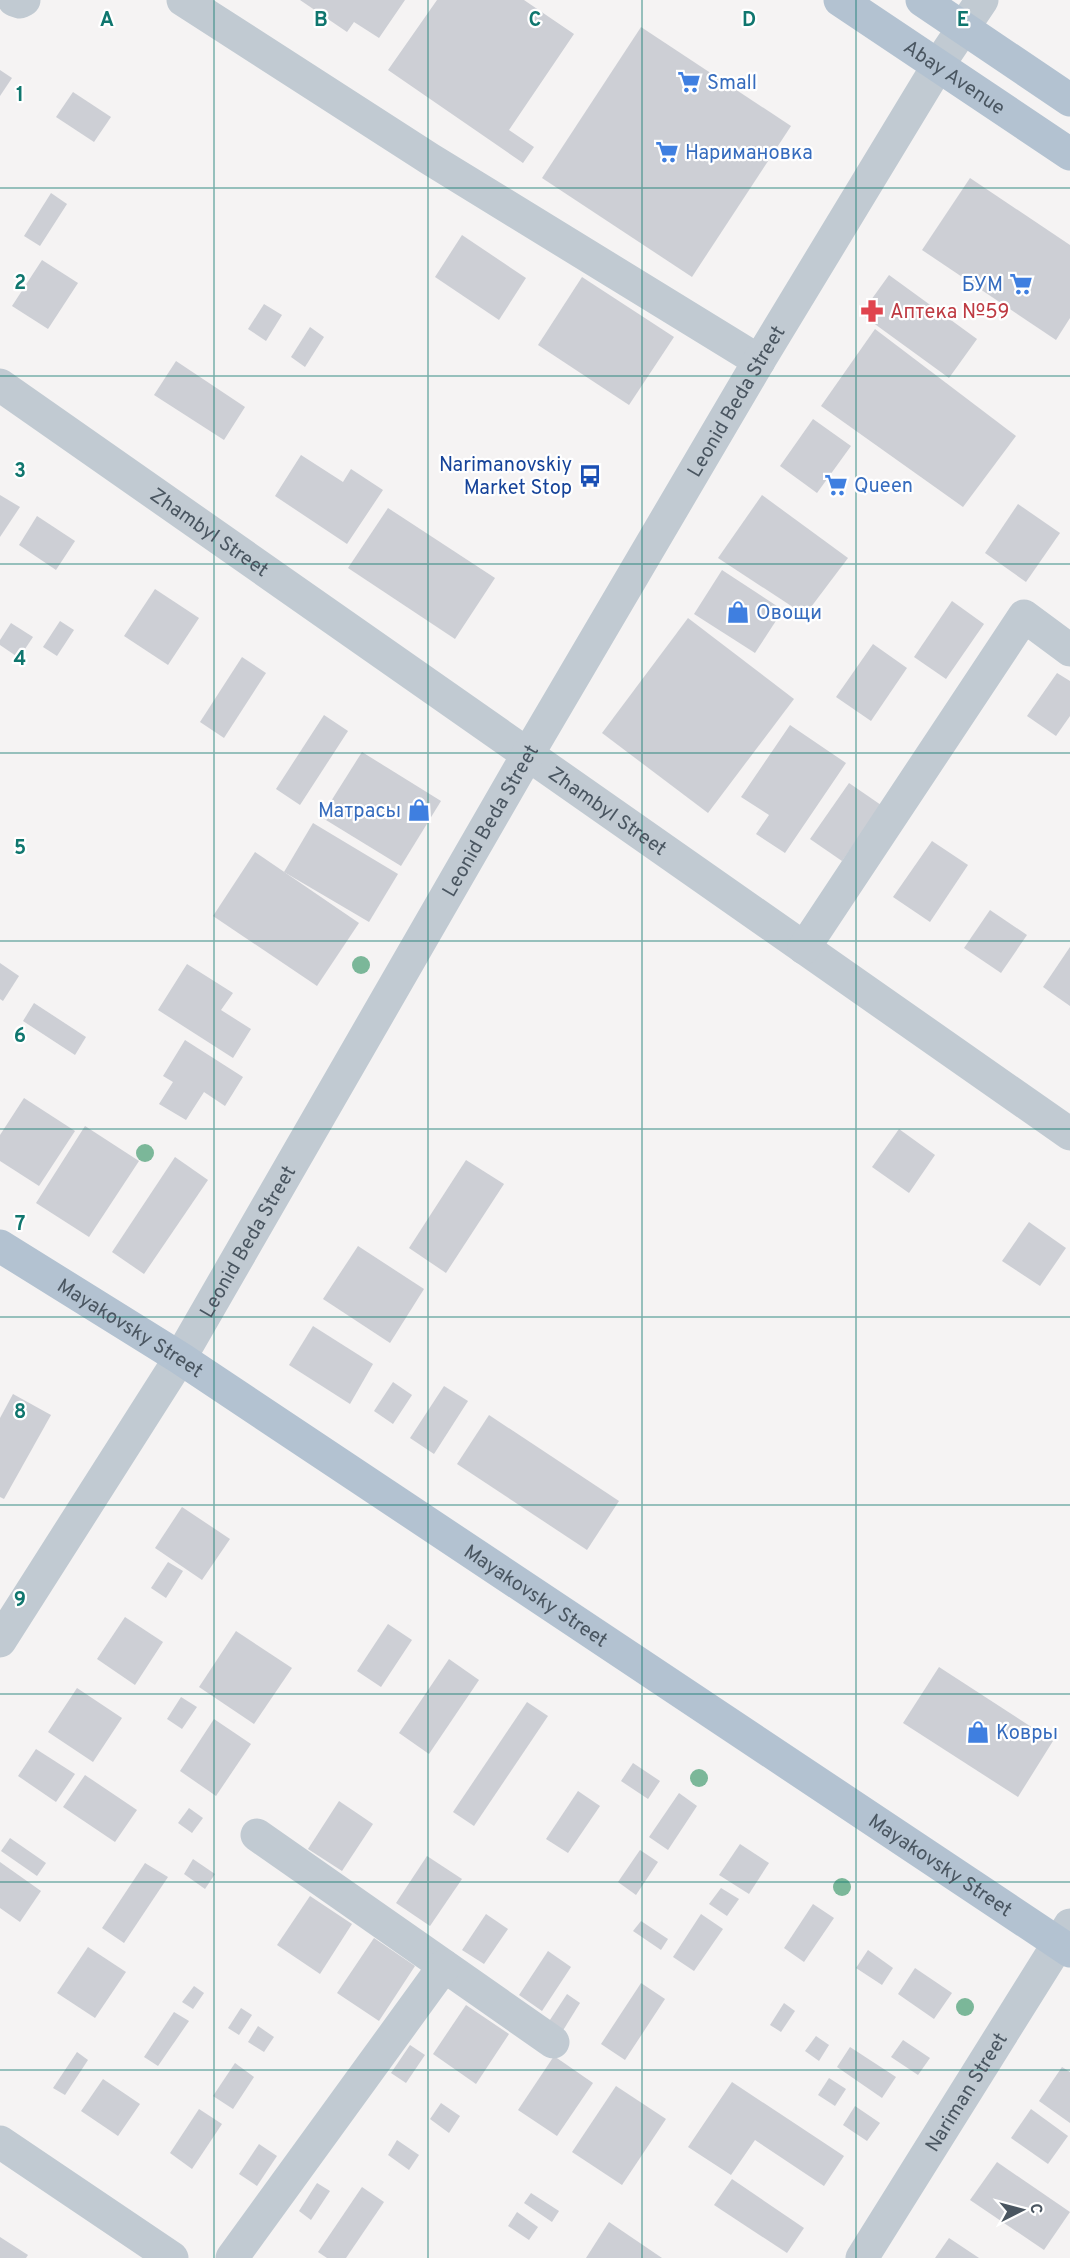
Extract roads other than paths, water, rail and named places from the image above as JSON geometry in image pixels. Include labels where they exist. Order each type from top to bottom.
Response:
[{"type":"main road","name":"Abay Avenue","points":[[840,0],[939,64],[1070,154]]},
{"type":"main road","points":[[922,0],[1070,100]]},
{"type":"main road","name":"Mayakovsky Street","points":[[0,1246],[180,1358],[1066,1940]]},
{"type":"street","points":[[14,0],[20,2],[24,0]]},
{"type":"street","points":[[183,0],[430,159],[759,361]]},
{"type":"street","name":"Leonid Beda Street","points":[[0,1641],[180,1358],[528,754],[759,361],[939,64],[982,0]]},
{"type":"street","name":"Zhambyl Street","points":[[0,385],[1070,1134]]},
{"type":"street","points":[[804,948],[1024,616],[1070,650]]},
{"type":"street","points":[[257,1835],[553,2042]]},
{"type":"street","name":"Nariman Street","points":[[862,2258],[1066,1940]]},
{"type":"street","points":[[232,2258],[444,1966]]},
{"type":"street","points":[[0,2142],[172,2258]]},
{"type":"place","name":"Small","points":[[689,82]]},
{"type":"place","name":"Наримановка","points":[[667,152]]},
{"type":"place","name":"БУМ","points":[[1021,284]]},
{"type":"place","name":"Аптека №59","points":[[872,311]]},
{"type":"place","name":"Narimanovskiy Market Stop","points":[[590,476]]},
{"type":"place","name":"Queen","points":[[836,485]]},
{"type":"place","name":"Овощи","points":[[738,612]]},
{"type":"place","name":"Матрасы","points":[[419,810]]},
{"type":"place","name":"Ковры","points":[[978,1732]]}]
